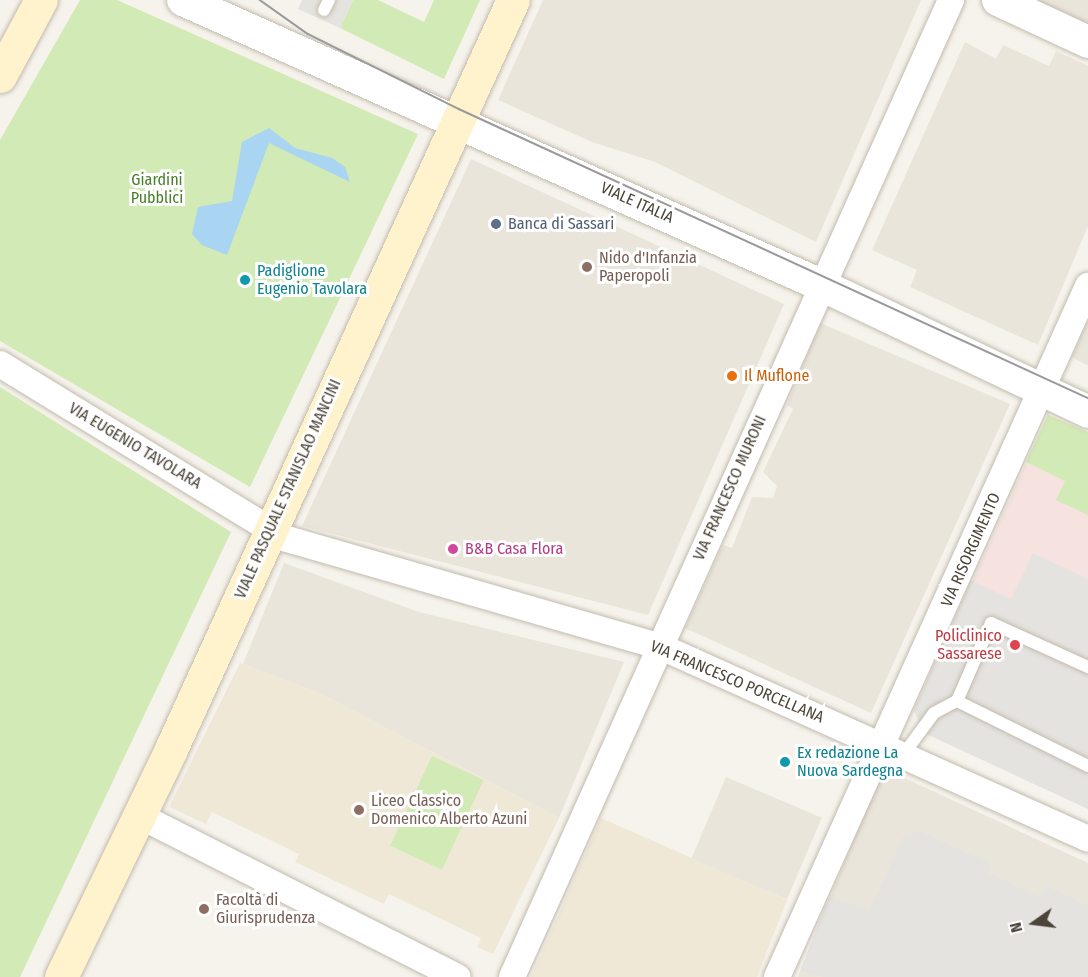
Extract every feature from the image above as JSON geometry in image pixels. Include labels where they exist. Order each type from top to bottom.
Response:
[{"type":"main road","points":[[0,76],[42,0]]},
{"type":"main road","name":"VIALE PASQUALE STANISLAO MANCINI","points":[[61,977],[140,816],[454,121],[513,0]]},
{"type":"street","name":"VIALE ITALIA","points":[[183,0],[821,285],[1088,412]]},
{"type":"street","name":"VIA FRANCESCO MURONI","points":[[512,977],[951,0]]},
{"type":"street","points":[[998,0],[1088,42]]},
{"type":"street","name":"VIA RISORGIMENTO","points":[[777,977],[894,751],[1042,390],[1088,286]]},
{"type":"street","name":"VIA EUGENIO TAVOLARA","points":[[0,364],[271,529]]},
{"type":"street","name":"VIA FRANCESCO PORCELLANA","points":[[271,529],[284,538],[659,646],[1088,839]]},
{"type":"street","points":[[140,816],[459,977]]},
{"type":"lane","points":[[894,751],[934,713],[957,700],[991,623],[1088,667]]},
{"type":"lane","points":[[957,700],[1088,766]]},
{"type":"shaded area","points":[[302,0],[353,0],[340,28],[298,9]]},
{"type":"shaded area","points":[[543,0],[921,0],[816,242],[655,162],[592,142],[498,100]]},
{"type":"shaded area","points":[[1031,0],[1088,0],[1088,27]]},
{"type":"shaded area","points":[[965,42],[996,59],[1003,45],[1049,66],[1056,51],[1088,66],[1088,226],[1038,345],[910,287],[917,270],[872,250]]},
{"type":"shaded area","points":[[471,159],[784,304],[648,615],[302,526]]},
{"type":"shaded area","points":[[1088,321],[1088,366],[1072,357]]},
{"type":"shaded area","points":[[820,323],[1010,404],[871,713],[685,628],[723,545],[732,548],[752,497],[773,498],[777,486],[763,472],[793,409],[787,405]]},
{"type":"shaded area","name":"Policlinico Sassarese","points":[[1048,415],[1088,432],[1088,809],[914,710]]},
{"type":"shaded area","name":"Policlinico Sassarese","points":[[1033,553],[1088,579],[1088,809],[924,733],[914,710],[971,580],[1011,599]]},
{"type":"shaded area","points":[[284,563],[419,612],[624,662],[559,818],[319,693],[243,664]]},
{"type":"shaded area","name":"Liceo Classico Domenico Alberto Azuni","points":[[240,663],[319,693],[559,818],[493,954],[477,947],[481,938],[389,894],[384,904],[295,862],[299,854],[212,812],[206,824],[169,807]]},
{"type":"shaded area","points":[[883,768],[1088,863],[1088,977],[798,977]]},
{"type":"shaded area","points":[[726,777],[822,818],[787,900],[691,859]]},
{"type":"shaded area","points":[[601,818],[787,900],[757,977],[531,977]]},
{"type":"shaded area","points":[[919,831],[992,864],[988,873],[1041,897],[1046,886],[1088,906],[1088,977],[825,977],[800,971],[829,897],[870,910],[903,837]]},
{"type":"green space","name":"Giardini Pubblici","points":[[80,0],[117,0],[418,134],[250,487],[0,341],[0,140]]},
{"type":"green space","points":[[353,0],[378,0],[424,22],[434,0],[480,0],[444,79],[340,28]]},
{"type":"green space","points":[[0,387],[231,532],[20,977],[0,977]]},
{"type":"green space","points":[[1048,415],[1088,432],[1088,515],[1056,500],[1065,481],[1026,462]]},
{"type":"green space","points":[[432,756],[484,780],[442,870],[390,846]]},
{"type":"water","points":[[269,128],[295,148],[332,158],[345,167],[350,182],[269,143],[227,255],[202,245],[192,234],[198,207],[232,201],[242,142]]},
{"type":"tram line","points":[[260,0],[308,34],[459,109],[1088,398]]},
{"type":"place","name":"Banca di Sassari","points":[[496,224]]},
{"type":"place","name":"Nido d'Infanzia Paperopoli","points":[[587,267]]},
{"type":"place","name":"Padiglione Eugenio Tavolara","points":[[245,280]]},
{"type":"place","name":"Il Muflone","points":[[732,376]]},
{"type":"place","name":"B&B Casa Flora","points":[[453,549]]},
{"type":"place","name":"Policlinico Sassarese","points":[[1015,645]]},
{"type":"place","name":"Ex redazione La Nuova Sardegna","points":[[785,762]]},
{"type":"place","name":"Liceo Classico Domenico Alberto Azuni","points":[[359,810]]},
{"type":"place","name":"Facoltà di Giurisprudenza","points":[[204,909]]}]
